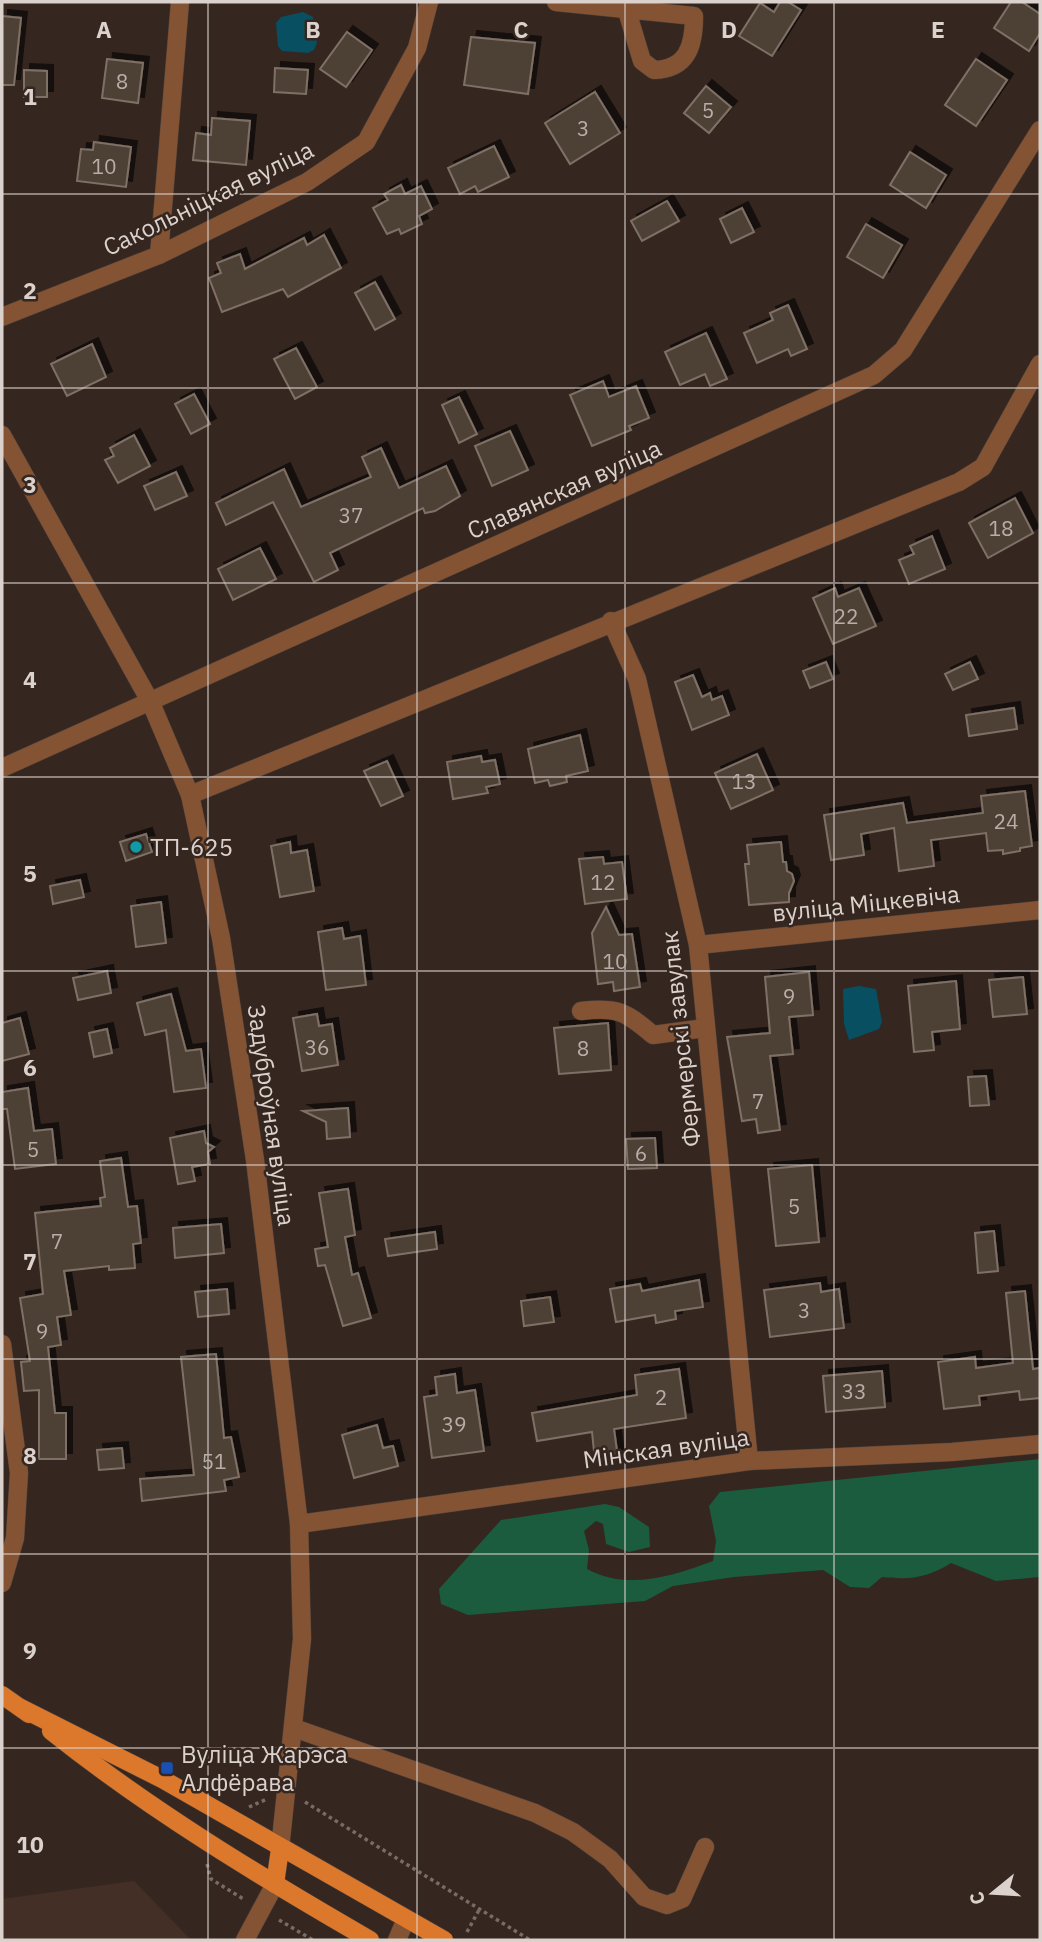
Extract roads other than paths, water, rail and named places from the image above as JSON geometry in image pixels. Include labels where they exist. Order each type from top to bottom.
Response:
[{"type":"main road","points":[[2,1695],[92,1764],[275,1884],[370,1940]]},
{"type":"main road","points":[[22,1708],[162,1779],[280,1849],[444,1940]]},
{"type":"main road","points":[[275,1884],[280,1849]]},
{"type":"street","points":[[159,256],[180,2]]},
{"type":"street","name":"Сакольніцкая вуліца","points":[[2,317],[159,256],[307,182],[366,142],[417,48],[429,2]]},
{"type":"street","points":[[556,2],[694,16],[694,42],[685,60],[665,70],[654,70],[642,61],[626,11]]},
{"type":"street","name":"Славянская вуліца","points":[[2,768],[874,375],[903,350],[1040,130]]},
{"type":"street","points":[[190,795],[611,621],[959,482],[983,467],[1038,372]]},
{"type":"street","name":"Задуброўная вуліца","points":[[2,435],[151,703],[190,795],[220,938],[255,1160],[299,1524],[302,1639],[280,1849]]},
{"type":"street","name":"Фермерскі завулак","points":[[611,621],[637,679],[698,944],[749,1461]]},
{"type":"street","name":"вуліца Міцкевіча","points":[[698,944],[1040,909]]},
{"type":"street","points":[[581,1011],[610,1008],[624,1013],[653,1035],[705,1028]]},
{"type":"street","points":[[2,1344],[19,1473],[15,1538],[2,1583]]},
{"type":"street","name":"Мінская вуліца","points":[[299,1524],[749,1461],[952,1452],[1040,1444]]},
{"type":"street","points":[[294,1728],[535,1813],[573,1832],[610,1858],[643,1897],[667,1905],[682,1899],[705,1847]]},
{"type":"street","points":[[245,1940],[275,1884]]},
{"type":"street","points":[[397,1940],[406,1919]]},
{"type":"water","points":[[303,12],[313,17],[317,43],[314,50],[308,53],[282,51],[278,46],[276,23],[281,17]]},
{"type":"water","points":[[859,986],[876,989],[882,1022],[879,1029],[849,1040],[844,1024],[843,989]]},
{"type":"place","name":"ТП-625","points":[[136,847]]},
{"type":"place","name":"Вуліца Жарэса Алфёрава","points":[[167,1768]]}]
